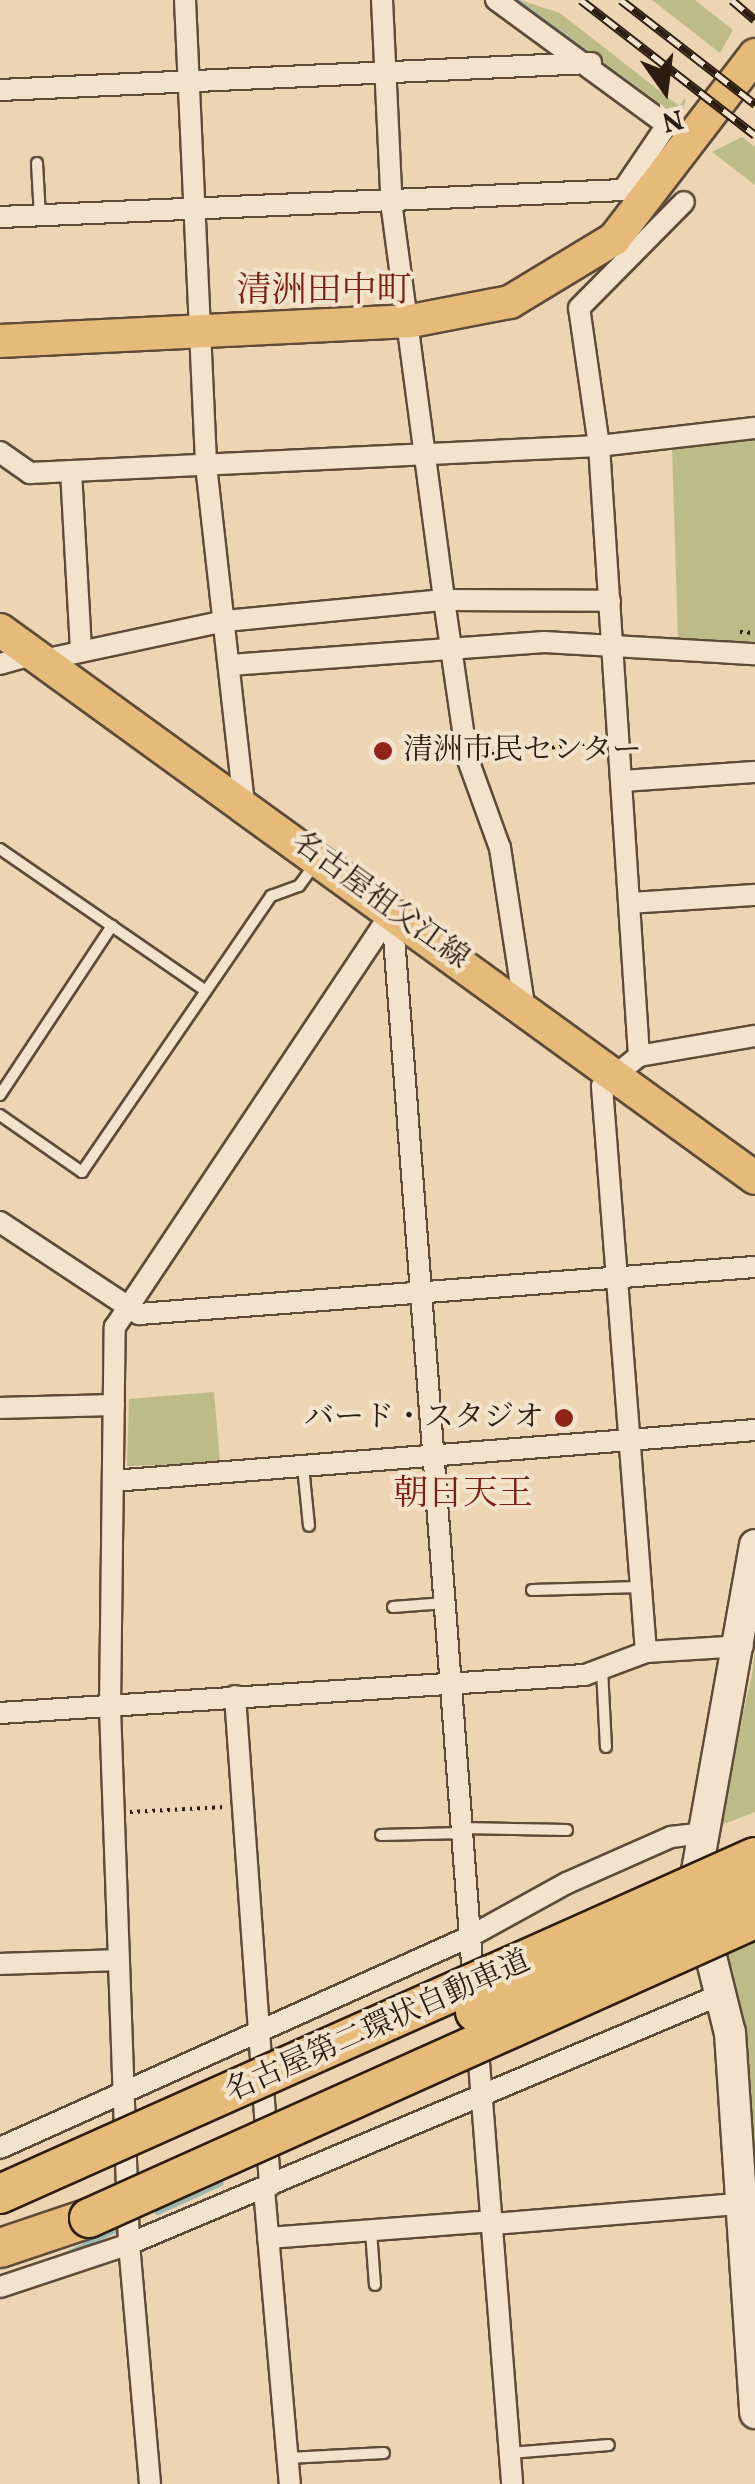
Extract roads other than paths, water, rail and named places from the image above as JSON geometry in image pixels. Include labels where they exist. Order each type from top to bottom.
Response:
[{"type":"highway","name":"名古屋第二環状自動車道","points":[[0,2194],[755,1857]]},
{"type":"highway","name":"名古屋第二環状自動車道","points":[[0,2222],[755,1886]]},
{"type":"highway","points":[[0,2248],[89,2218],[755,1920]]},
{"type":"highway","points":[[0,2182],[261,2080]]},
{"type":"main road","points":[[0,341],[411,321],[510,302],[614,240],[755,56]]},
{"type":"main road","name":"名古屋祖父江線","points":[[0,630],[524,1004],[626,1063],[755,1178]]},
{"type":"main road","points":[[755,1545],[743,1646],[694,1888],[722,1994],[755,2413]]},
{"type":"street","points":[[185,0],[206,465],[244,804]]},
{"type":"street","points":[[382,0],[392,200],[411,321],[444,600],[467,757],[500,848],[524,1004]]},
{"type":"street","points":[[0,218],[623,190],[667,125],[590,64],[496,0]]},
{"type":"street","points":[[0,90],[590,64]]},
{"type":"street","points":[[626,1063],[630,903],[598,446],[580,308],[684,202]]},
{"type":"street","points":[[0,452],[30,474],[598,446],[755,428]]},
{"type":"street","points":[[71,472],[82,648]]},
{"type":"street","points":[[0,664],[225,621],[444,600],[610,602]]},
{"type":"street","points":[[230,665],[452,646],[614,644],[755,654]]},
{"type":"street","points":[[622,780],[755,772]]},
{"type":"street","points":[[630,903],[755,896]]},
{"type":"street","points":[[392,910],[512,2484]]},
{"type":"street","points":[[150,2484],[129,2244],[110,1709],[114,1405],[124,1304],[392,910]]},
{"type":"street","points":[[646,1652],[602,1086],[626,1063],[755,1036]]},
{"type":"street","points":[[0,1222],[139,1314],[754,1266]]},
{"type":"street","points":[[0,1408],[114,1405]]},
{"type":"street","points":[[113,1480],[755,1430]]},
{"type":"street","points":[[0,1712],[110,1709],[235,1696],[451,1683],[602,1669],[646,1652],[743,1646]]},
{"type":"street","points":[[235,1696],[264,2028],[268,2238],[290,2484]]},
{"type":"street","points":[[0,2148],[469,1937],[624,1857],[706,1833]]},
{"type":"street","points":[[0,1964],[119,1960]]},
{"type":"street","points":[[0,2287],[129,2244],[267,2188],[480,2091],[722,1994]]},
{"type":"street","points":[[268,2238],[737,2204]]},
{"type":"lane","points":[[37,163],[40,216]]},
{"type":"lane","points":[[0,850],[206,991]]},
{"type":"lane","points":[[0,1115],[82,1172],[270,896],[299,886],[319,858]]},
{"type":"lane","points":[[0,1096],[112,926]]},
{"type":"lane","points":[[304,1466],[309,1526]]},
{"type":"lane","points":[[532,1590],[640,1587]]},
{"type":"lane","points":[[392,1607],[445,1603]]},
{"type":"lane","points":[[602,1669],[606,1746]]},
{"type":"lane","points":[[382,1836],[461,1830],[568,1830]]},
{"type":"lane","points":[[370,2228],[375,2285]]},
{"type":"lane","points":[[510,2453],[609,2445]]},
{"type":"lane","points":[[288,2458],[384,2453]]},
{"type":"waterway","points":[[516,0],[679,121]]},
{"type":"waterway","points":[[157,2212],[221,2183]]},
{"type":"waterway","points":[[59,2257],[115,2230]]},
{"type":"railway","points":[[581,0],[755,135]]},
{"type":"railway","points":[[621,0],[755,104]]},
{"type":"railway","points":[[732,0],[755,20]]},
{"type":"place","name":"清洲市民センター","points":[[383,751]]},
{"type":"place","name":"バード・スタジオ","points":[[564,1418]]},
{"type":"district","name":"清洲田中町","points":[[324,292]]},
{"type":"district","name":"朝日天王","points":[[463,1495]]}]
